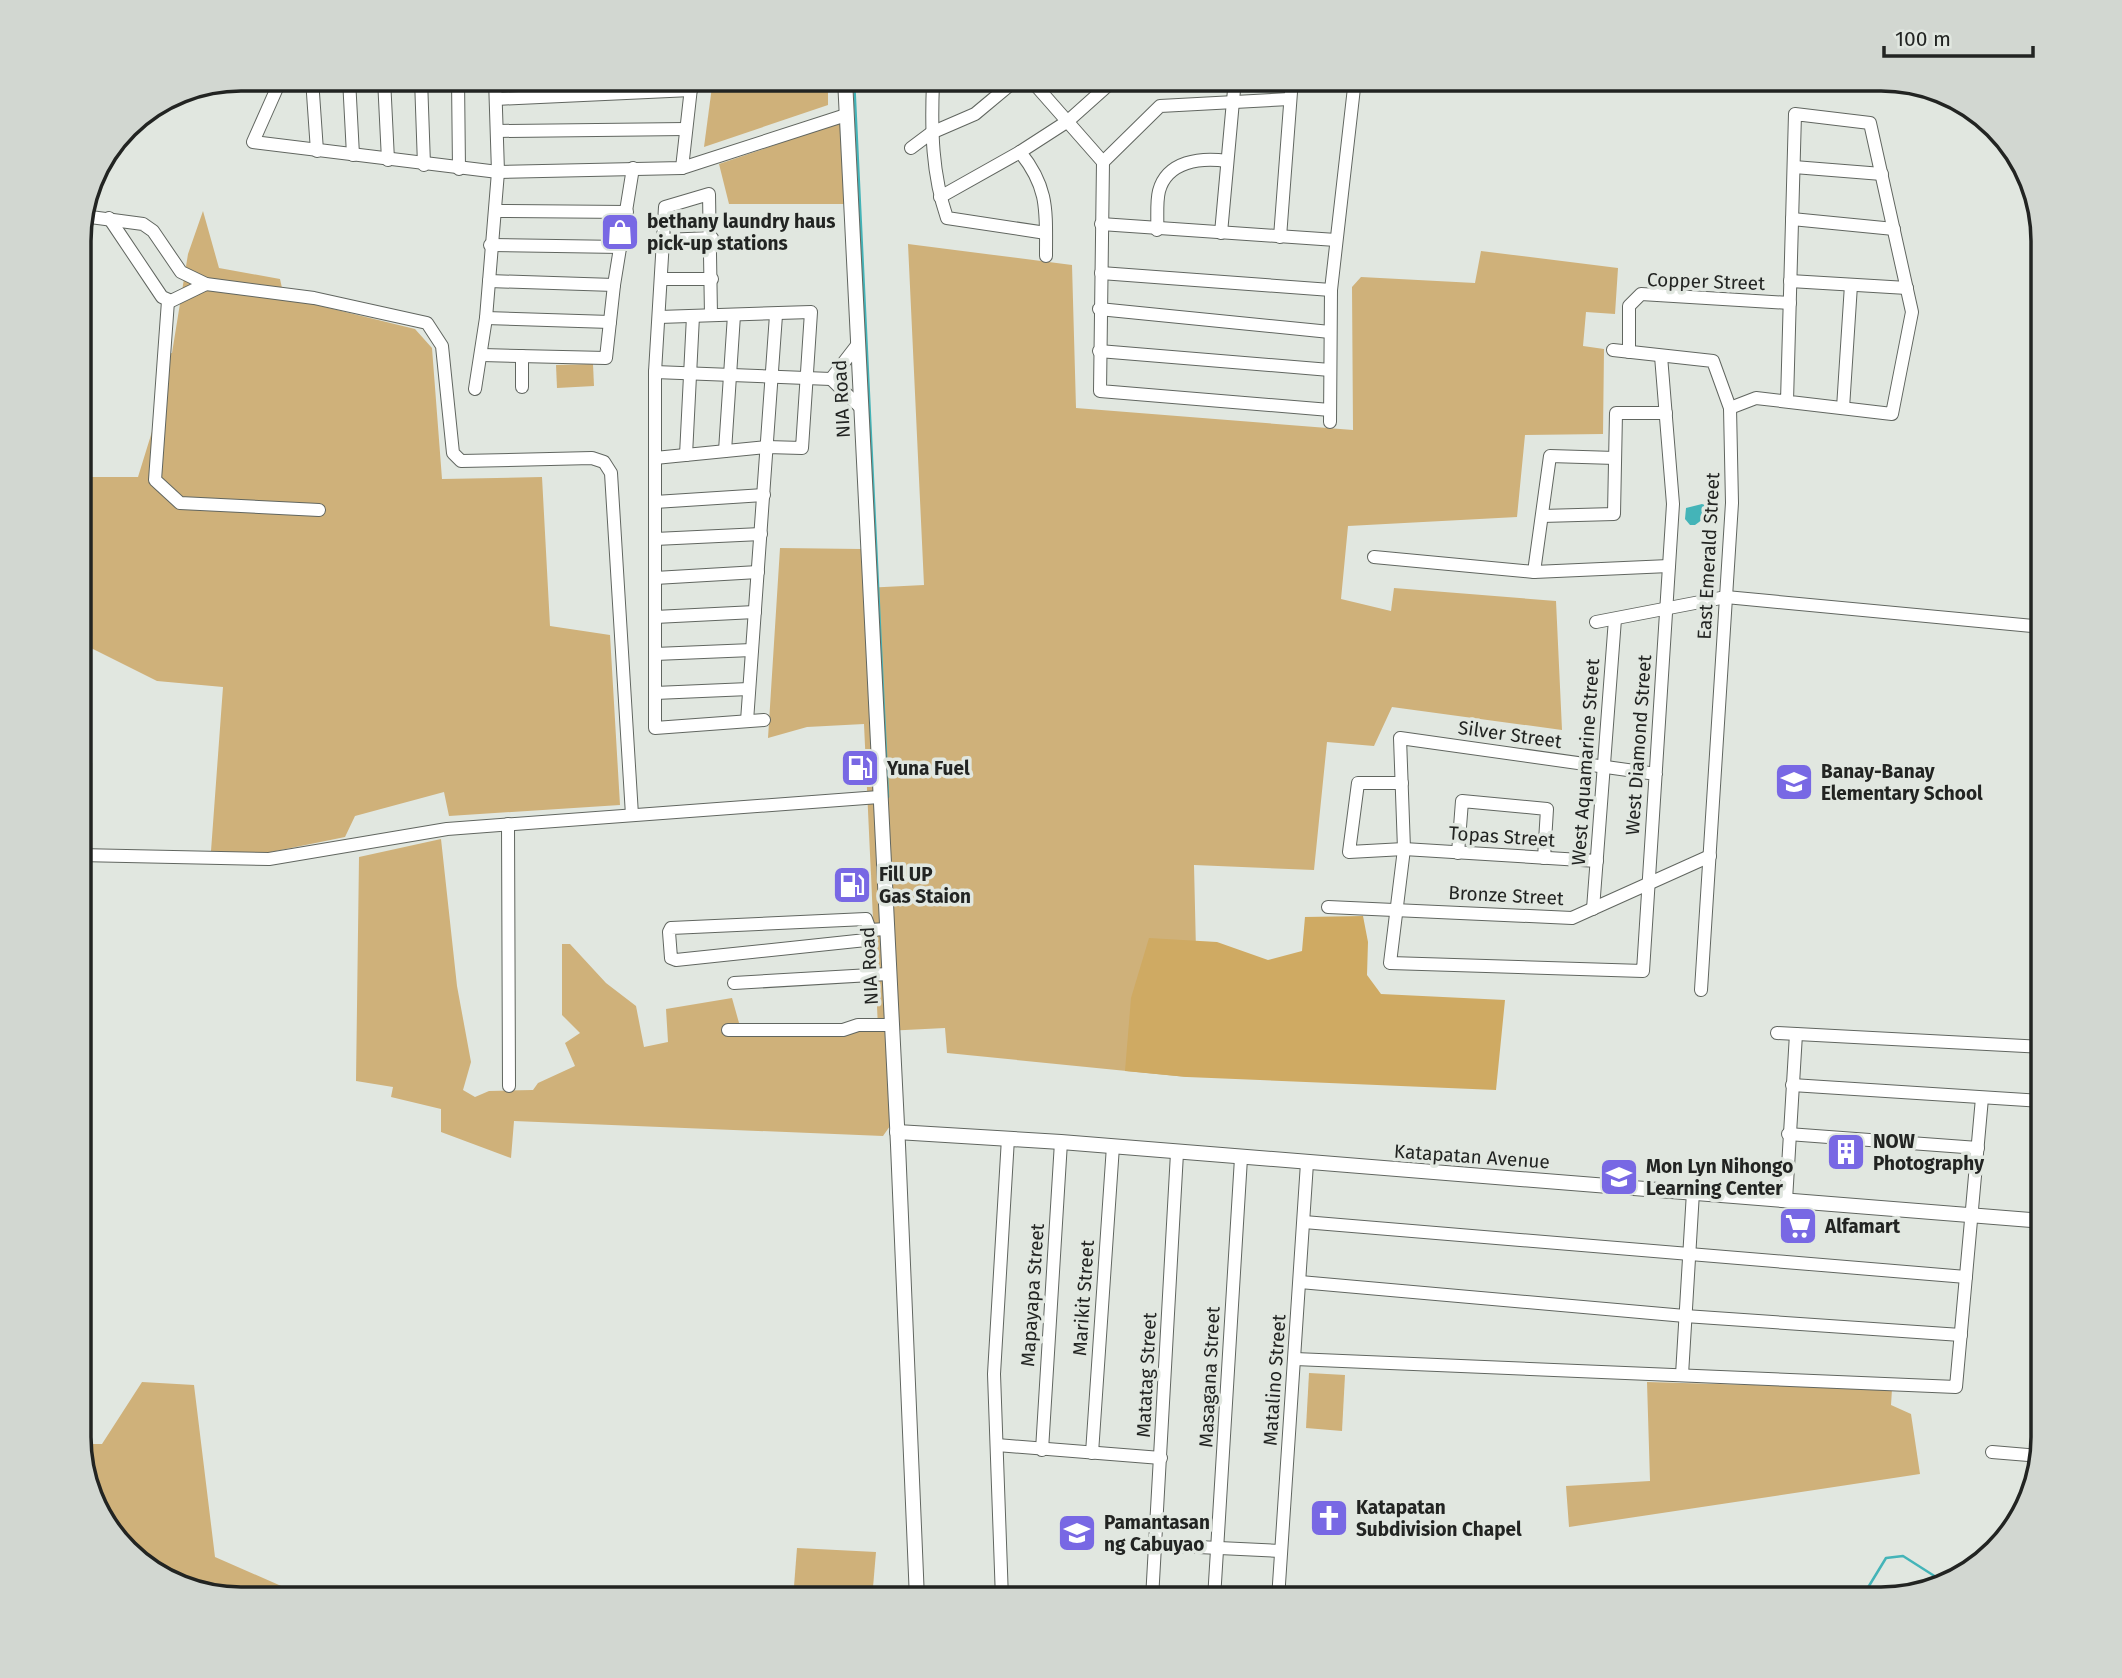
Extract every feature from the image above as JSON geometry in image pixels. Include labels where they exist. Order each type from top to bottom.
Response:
[{"type":"street","points":[[276,91],[253,142],[498,172],[682,168],[846,115]]},
{"type":"street","points":[[313,91],[317,151]]},
{"type":"street","points":[[350,91],[353,155]]},
{"type":"street","points":[[384,91],[387,160]]},
{"type":"street","points":[[421,91],[424,165]]},
{"type":"street","points":[[458,91],[459,169]]},
{"type":"street","points":[[475,389],[486,318],[498,172],[496,91]]},
{"type":"street","points":[[496,99],[607,91]]},
{"type":"street","points":[[682,168],[690,91]]},
{"type":"street","name":"NIA Road","points":[[845,91],[897,1132],[916,1587]]},
{"type":"street","points":[[933,91],[931,133],[940,197],[947,218],[1046,233]]},
{"type":"street","points":[[911,148],[931,133],[975,114],[1003,91]]},
{"type":"street","points":[[1041,91],[1103,162],[1100,391],[1330,416],[1331,290],[1354,91]]},
{"type":"street","points":[[940,197],[1020,152],[1068,121],[1102,91]]},
{"type":"street","points":[[1221,233],[1234,91]]},
{"type":"street","points":[[1280,237],[1290,91]]},
{"type":"street","points":[[1103,162],[1160,106],[1289,99]]},
{"type":"street","points":[[1730,408],[1756,398],[1892,414],[1912,312],[1870,123],[1795,114],[1787,401]]},
{"type":"street","points":[[497,131],[686,130]]},
{"type":"street","points":[[1020,152],[1036,172],[1046,196],[1046,256]]},
{"type":"street","points":[[1157,230],[1159,190],[1178,165],[1206,158],[1227,161]]},
{"type":"street","points":[[1794,167],[1882,174]]},
{"type":"street","points":[[482,355],[606,359],[614,285],[633,168]]},
{"type":"street","points":[[711,315],[712,238],[709,194],[665,207],[656,372],[655,728],[764,720]]},
{"type":"street","points":[[495,211],[627,212]]},
{"type":"street","points":[[93,217],[143,224],[153,231],[181,272],[205,284],[314,298],[424,321],[434,331],[442,346],[453,453],[461,461],[592,458],[609,467],[632,815]]},
{"type":"street","points":[[109,218],[158,295],[168,301]]},
{"type":"street","points":[[1792,219],[1894,229]]},
{"type":"street","points":[[1101,224],[1157,230],[1336,240]]},
{"type":"street","points":[[664,240],[712,238]]},
{"type":"street","points":[[490,245],[621,247]]},
{"type":"street","points":[[1101,273],[1331,290]]},
{"type":"street","points":[[662,279],[712,279]]},
{"type":"street","points":[[489,281],[614,285]]},
{"type":"street","points":[[1790,281],[1907,288]]},
{"type":"street","points":[[168,301],[205,284]]},
{"type":"street","points":[[1843,408],[1851,285]]},
{"type":"street","name":"Copper Street","points":[[1629,352],[1629,306],[1640,294],[1790,303]]},
{"type":"street","points":[[168,301],[155,480],[180,503],[319,510]]},
{"type":"street","points":[[1099,309],[1330,332]]},
{"type":"street","points":[[655,458],[767,447],[802,448],[811,312],[659,317]]},
{"type":"street","points":[[725,452],[734,315]]},
{"type":"street","points":[[747,721],[776,315]]},
{"type":"street","points":[[686,455],[693,316]]},
{"type":"street","points":[[486,318],[610,322]]},
{"type":"street","points":[[831,379],[858,344]]},
{"type":"street","points":[[1099,351],[1330,370]]},
{"type":"street","name":"East Emerald Street","points":[[1613,351],[1713,361],[1730,408],[1732,503],[1701,990]]},
{"type":"street","points":[[522,356],[522,387]]},
{"type":"street","name":"West Diamond Street","points":[[1395,908],[1390,963],[1643,971],[1673,504],[1661,356]]},
{"type":"street","points":[[656,372],[831,379],[861,408]]},
{"type":"street","points":[[1542,516],[1614,514],[1616,413],[1666,413]]},
{"type":"street","points":[[1534,572],[1550,456],[1615,458]]},
{"type":"street","points":[[655,502],[764,495]]},
{"type":"street","points":[[655,539],[761,534]]},
{"type":"street","points":[[1374,557],[1534,572],[1669,566]]},
{"type":"street","points":[[655,578],[758,572]]},
{"type":"street","points":[[1596,622],[1726,597],[2031,626]]},
{"type":"street","points":[[655,617],[755,612]]},
{"type":"street","name":"West Aquamarine Street","points":[[1593,909],[1615,619]]},
{"type":"street","points":[[655,654],[752,650]]},
{"type":"street","points":[[655,692],[749,689]]},
{"type":"street","name":"Silver Street","points":[[1402,783],[1400,738],[1656,774]]},
{"type":"street","name":"Topas Street","points":[[1402,783],[1358,783],[1349,852],[1404,849],[1597,862]]},
{"type":"street","points":[[1395,908],[1404,849],[1402,783]]},
{"type":"street","points":[[91,855],[269,859],[447,829],[879,797]]},
{"type":"street","points":[[1458,853],[1462,801],[1546,809],[1544,858]]},
{"type":"street","points":[[508,824],[509,1086]]},
{"type":"street","name":"Bronze Street","points":[[1328,907],[1572,918],[1710,856]]},
{"type":"street","points":[[866,919],[870,930],[870,937],[866,940],[673,959],[669,932],[671,928],[866,919]]},
{"type":"street","points":[[777,923],[778,947]]},
{"type":"street","points":[[870,930],[886,929]]},
{"type":"street","points":[[734,983],[888,974]]},
{"type":"street","points":[[728,1030],[843,1030],[858,1025],[891,1025]]},
{"type":"street","points":[[1777,1033],[2031,1046]]},
{"type":"street","points":[[1786,1200],[1796,1034]]},
{"type":"street","points":[[1792,1085],[2031,1100]]},
{"type":"street","points":[[1295,1359],[1956,1387],[1982,1098]]},
{"type":"street","name":"Katapatan Avenue","points":[[897,1132],[1113,1146],[2031,1220]]},
{"type":"street","points":[[1788,1134],[1978,1148]]},
{"type":"street","points":[[1002,1587],[994,1374],[1008,1138]]},
{"type":"street","name":"Mapayapa Street","points":[[1042,1450],[1061,1142]]},
{"type":"street","name":"Marikit Street","points":[[1092,1453],[1113,1146]]},
{"type":"street","name":"Matatag Street","points":[[1154,1587],[1177,1153]]},
{"type":"street","name":"Masagana Street","points":[[1215,1587],[1241,1158]]},
{"type":"street","name":"Matalino Street","points":[[1278,1587],[1307,1163]]},
{"type":"street","points":[[1682,1376],[1693,1192]]},
{"type":"street","points":[[1304,1222],[1966,1278]]},
{"type":"street","points":[[1300,1282],[1685,1316],[1961,1335]]},
{"type":"street","points":[[997,1444],[1042,1450],[1161,1458]]},
{"type":"street","points":[[1992,1452],[2030,1455]]},
{"type":"street","points":[[1156,1545],[1280,1551]]},
{"type":"shaded area","points":[[711,91],[828,91],[828,105],[704,147]]},
{"type":"shaded area","points":[[842,122],[844,204],[729,204],[719,164]]},
{"type":"shaded area","points":[[203,211],[219,268],[280,279],[284,297],[415,329],[432,348],[442,479],[542,477],[550,626],[610,635],[620,805],[449,816],[444,792],[355,816],[345,837],[247,857],[211,851],[223,687],[157,681],[91,648],[91,477],[138,477],[163,396],[159,355],[172,353],[188,254]]},
{"type":"shaded area","points":[[908,244],[1072,265],[1076,408],[1353,430],[1352,287],[1361,277],[1475,283],[1481,251],[1618,268],[1615,314],[1586,312],[1583,346],[1604,349],[1603,434],[1525,435],[1517,517],[1348,526],[1341,599],[1391,611],[1394,588],[1556,601],[1562,730],[1392,707],[1374,746],[1327,742],[1314,870],[1194,865],[1197,994],[1187,1077],[947,1053],[945,1028],[885,1031],[890,1126],[883,1136],[514,1121],[511,1158],[441,1132],[441,1109],[391,1097],[393,1087],[356,1081],[359,857],[441,839],[457,986],[471,1062],[463,1090],[475,1097],[489,1091],[533,1090],[538,1083],[575,1066],[565,1043],[580,1033],[562,1015],[562,944],[570,944],[606,983],[636,1006],[644,1047],[668,1042],[666,1009],[732,998],[741,1030],[878,1028],[864,724],[807,727],[768,738],[780,548],[861,549],[864,588],[924,585]]},
{"type":"shaded area","points":[[593,364],[594,386],[557,388],[556,365]]},
{"type":"shaded area","points":[[1363,916],[1368,942],[1367,975],[1381,994],[1505,1000],[1496,1090],[1187,1077],[1125,1071],[1131,998],[1149,938],[1217,942],[1268,960],[1302,951],[1305,917]]},
{"type":"shaded area","points":[[1309,1373],[1345,1375],[1342,1431],[1306,1428]]},
{"type":"shaded area","points":[[142,1382],[194,1385],[215,1557],[283,1587],[221,1586],[174,1572],[157,1562],[128,1536],[102,1495],[91,1444],[102,1444]]},
{"type":"shaded area","points":[[1647,1382],[1892,1389],[1891,1405],[1911,1414],[1920,1474],[1569,1527],[1566,1486],[1650,1481]]},
{"type":"shaded area","points":[[797,1548],[876,1552],[873,1587],[794,1587]]},
{"type":"water","points":[[1702,504],[1710,507],[1710,514],[1695,525],[1690,525],[1685,519],[1686,508]]},
{"type":"waterway","points":[[855,91],[888,797]]},
{"type":"waterway","points":[[1868,1587],[1886,1558],[1903,1556],[1935,1577]]},
{"type":"place","name":"bethany laundry haus pick-up stations","points":[[620,232]]},
{"type":"place","name":"Yuna Fuel","points":[[860,768]]},
{"type":"place","name":"Banay-Banay Elementary School","points":[[1794,782]]},
{"type":"place","name":"Fill UP Gas Staion","points":[[852,885]]},
{"type":"place","name":"NOW Photography","points":[[1846,1152]]},
{"type":"place","name":"Mon Lyn Nihongo Learning Center","points":[[1619,1177]]},
{"type":"place","name":"Alfamart","points":[[1798,1226]]},
{"type":"place","name":"Katapatan Subdivision Chapel","points":[[1329,1518]]},
{"type":"place","name":"Pamantasan ng Cabuyao","points":[[1077,1533]]}]
